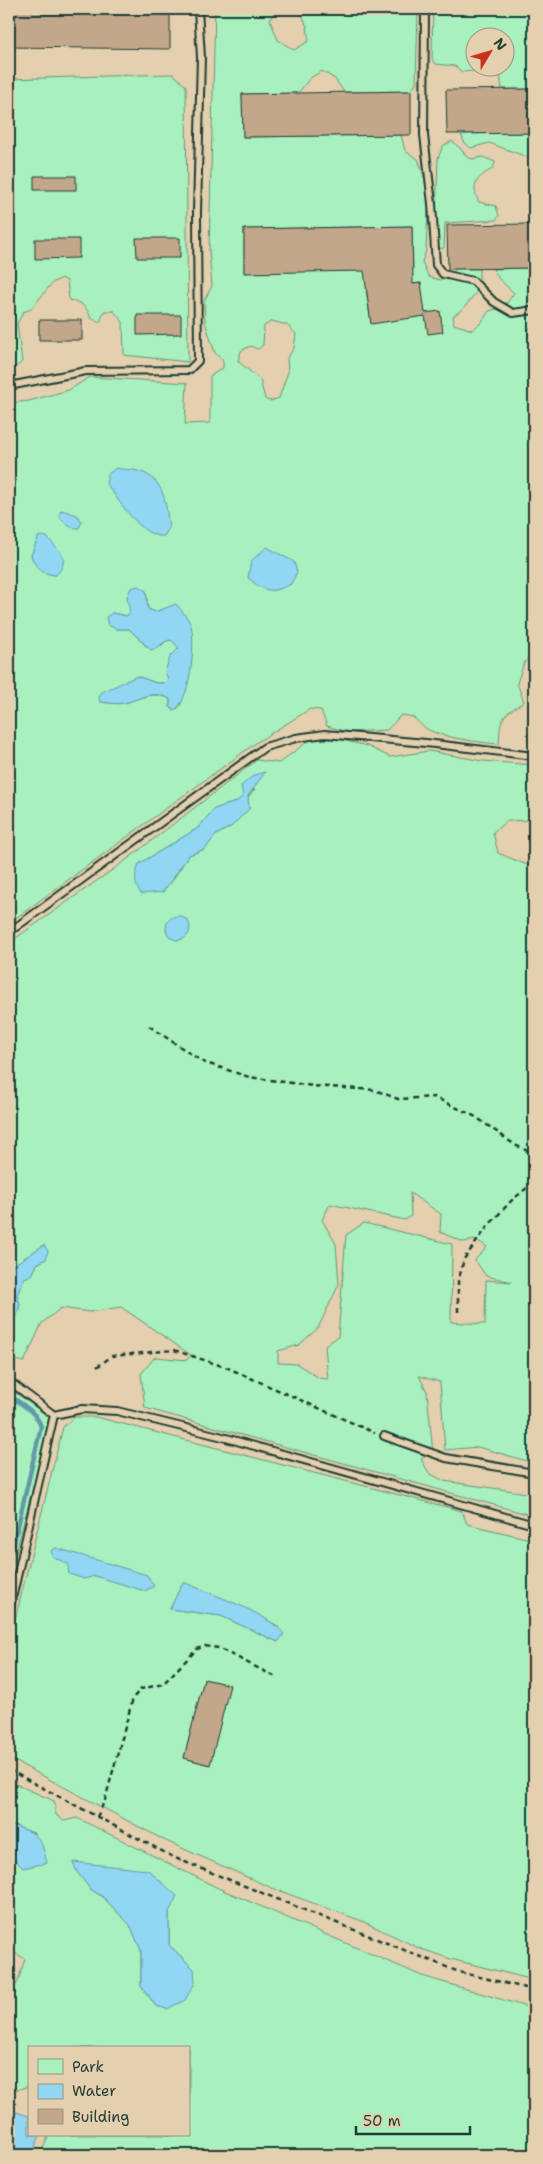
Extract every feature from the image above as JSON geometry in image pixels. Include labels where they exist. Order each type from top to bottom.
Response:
[{"type":"lane","points":[[9,386],[86,371],[188,370],[198,361],[197,212],[201,57],[198,9]]},
{"type":"lane","points":[[425,9],[424,135],[432,204],[436,265],[443,274],[473,281],[494,302],[513,313],[534,310]]},
{"type":"lane","points":[[9,932],[265,747],[296,738],[325,734],[426,743],[534,756]]},
{"type":"lane","points":[[9,1381],[54,1415],[82,1409],[117,1411],[219,1436],[534,1525]]},
{"type":"lane","points":[[9,1612],[54,1415]]},
{"type":"lane","points":[[384,1436],[446,1458],[534,1473]]},
{"type":"path","points":[[149,1026],[204,1062],[249,1077],[313,1086],[375,1090],[398,1099],[434,1097],[476,1117],[515,1145],[534,1154]]},
{"type":"path","points":[[458,1312],[458,1282],[464,1259],[488,1226],[511,1201],[534,1182]]},
{"type":"path","points":[[97,1367],[112,1356],[174,1350],[228,1368],[384,1436]]},
{"type":"path","points":[[97,1817],[105,1800],[133,1698],[141,1690],[162,1684],[197,1648],[205,1646],[218,1648],[278,1678]]},
{"type":"path","points":[[9,1770],[175,1858],[459,1972],[534,1990]]},
{"type":"green space","points":[[215,9],[275,9],[270,20],[278,40],[294,50],[309,41],[307,27],[302,14],[306,9],[319,9],[331,14],[339,9],[418,9],[416,83],[411,91],[344,92],[335,79],[322,71],[310,78],[298,93],[242,94],[243,137],[401,135],[405,151],[418,159],[429,191],[426,250],[422,262],[429,277],[440,280],[457,269],[479,269],[479,289],[463,309],[453,316],[454,324],[472,330],[481,323],[489,311],[504,307],[514,293],[499,279],[493,269],[534,268],[534,328],[528,329],[531,349],[534,349],[534,652],[524,663],[517,683],[524,702],[511,710],[504,718],[500,728],[499,744],[441,735],[427,729],[414,718],[401,715],[387,730],[348,732],[327,726],[321,710],[310,709],[257,742],[9,923],[9,403],[29,401],[69,390],[90,377],[187,383],[185,424],[210,423],[210,376],[223,368],[223,361],[215,353],[205,322],[204,301],[212,286],[209,251]],"holes":[[[412,226],[413,270],[244,272],[244,229]],[[420,283],[371,323],[366,291]],[[272,321],[287,325],[296,334],[294,348],[287,358],[288,372],[279,398],[270,401],[265,399],[260,380],[238,361],[241,351],[250,346],[258,349],[263,345],[264,326]],[[39,536],[56,575],[43,572],[31,555]],[[146,591],[148,609],[155,612],[162,609],[191,627],[190,671],[181,704],[178,708],[173,710],[170,707],[170,699],[159,695],[125,703],[100,702],[137,676],[156,683],[164,683],[168,679],[179,648],[171,640],[166,641],[159,648],[146,646],[129,629],[117,629],[112,613],[127,616]]]},
{"type":"green space","points":[[433,9],[534,9],[534,89],[502,89],[501,78],[516,78],[516,28],[466,28],[466,72],[462,72],[455,66],[436,64],[432,59]]},
{"type":"green space","points":[[173,74],[186,86],[188,362],[124,355],[123,322],[114,311],[104,311],[100,322],[91,318],[83,305],[69,300],[67,281],[62,278],[52,283],[31,309],[23,312],[17,324],[22,362],[9,372],[9,79]]},
{"type":"green space","points":[[534,133],[533,159],[489,143],[471,148],[464,142],[461,134]]},
{"type":"green space","points":[[452,141],[467,157],[472,159],[483,157],[495,162],[493,169],[479,178],[475,191],[479,202],[496,206],[499,216],[496,220],[445,223],[444,248],[435,249],[438,158],[443,146]]},
{"type":"green space","points":[[311,739],[338,739],[367,746],[390,757],[429,751],[482,761],[534,765],[534,822],[533,820],[507,821],[493,832],[498,853],[534,868],[534,1463],[478,1447],[445,1450],[440,1382],[419,1376],[427,1392],[433,1453],[421,1459],[429,1473],[444,1481],[534,1494],[534,1516],[145,1408],[141,1374],[155,1357],[187,1360],[191,1355],[121,1307],[90,1312],[61,1308],[42,1323],[24,1362],[15,1360],[9,1353],[9,1322],[16,1319],[20,1304],[17,1295],[24,1278],[32,1275],[37,1264],[46,1259],[44,1245],[9,1268],[9,943],[125,861],[257,760],[279,763]],"holes":[[[255,789],[248,797],[249,809],[232,826],[216,835],[205,849],[189,855],[170,884],[139,864],[198,828],[214,809],[236,802]],[[410,1193],[441,1214],[440,1232],[463,1242],[477,1240],[487,1247],[475,1260],[486,1276],[512,1282],[486,1280],[485,1324],[451,1322],[452,1244],[364,1223],[346,1235],[338,1337],[325,1345],[328,1379],[319,1378],[297,1364],[278,1363],[278,1351],[299,1345],[318,1328],[339,1284],[336,1244],[322,1220],[330,1204],[405,1220],[411,1216]]]},
{"type":"green space","points":[[9,1388],[49,1417],[41,1457],[9,1578]]},
{"type":"green space","points":[[74,1417],[96,1417],[462,1511],[467,1524],[534,1540],[534,1980],[451,1959],[421,1949],[362,1921],[272,1888],[166,1841],[9,1758],[9,1744],[13,1734],[9,1729],[9,1669],[11,1660],[9,1658],[9,1644],[63,1427]],"holes":[[[183,1582],[247,1609],[278,1626],[278,1642],[221,1616],[170,1609]],[[204,1679],[229,1685],[209,1765],[184,1758]]]},
{"type":"green space","points":[[9,1781],[54,1801],[56,1815],[64,1821],[77,1818],[218,1888],[422,1976],[534,2009],[534,2155],[40,2155],[49,2136],[190,2136],[190,2046],[28,2046],[28,2086],[16,2090],[9,2086],[9,1991],[17,1984],[25,1959],[9,1949],[9,1854],[23,1868],[34,1833],[9,1824]],"holes":[[[73,1863],[100,1866],[169,1912],[169,1945],[194,1969],[156,2006],[141,1986],[141,1950],[130,1925],[103,1897],[90,1889]]]},
{"type":"water","points":[[116,468],[141,472],[151,477],[157,483],[164,496],[167,512],[169,528],[164,536],[156,535],[139,525],[106,483],[108,474]]},
{"type":"water","points":[[61,510],[77,515],[82,522],[79,528],[70,526],[63,521],[59,516]]},
{"type":"water","points":[[39,536],[47,537],[62,555],[63,564],[56,575],[43,572],[33,560],[31,555]]},
{"type":"water","points":[[267,547],[294,562],[297,572],[291,584],[278,589],[268,590],[248,578],[251,561]]},
{"type":"water","points":[[138,586],[146,591],[148,609],[155,612],[176,604],[187,617],[191,626],[193,645],[188,685],[180,705],[174,710],[170,707],[170,699],[159,695],[149,695],[128,702],[114,704],[100,702],[99,697],[102,692],[137,676],[156,683],[164,683],[168,679],[165,672],[170,657],[179,648],[171,640],[151,650],[129,629],[117,629],[108,625],[106,617],[112,613],[127,616],[130,612],[127,597],[131,588]]},
{"type":"water","points":[[265,772],[248,796],[249,809],[232,826],[216,835],[205,849],[189,855],[163,892],[141,894],[136,880],[139,864],[198,828],[214,809],[236,802],[243,796],[241,786],[254,775]]},
{"type":"water","points":[[178,916],[186,920],[190,928],[186,936],[178,940],[170,936],[166,928],[170,920]]},
{"type":"water","points":[[44,1245],[48,1251],[46,1259],[37,1264],[32,1275],[24,1278],[17,1295],[20,1304],[16,1320],[9,1322],[9,1268]]},
{"type":"water","points":[[56,1548],[147,1575],[154,1586],[145,1591],[95,1576],[84,1579],[69,1574],[68,1564],[53,1557],[51,1551]]},
{"type":"water","points":[[183,1582],[252,1611],[276,1626],[284,1634],[278,1642],[221,1616],[170,1609]]},
{"type":"water","points":[[9,1824],[36,1836],[42,1846],[47,1863],[23,1868],[9,1854]]},
{"type":"water","points":[[73,1862],[148,1870],[177,1896],[169,1912],[169,1945],[194,1969],[195,1983],[185,2000],[167,2009],[156,2006],[141,1986],[141,1950],[130,1925],[103,1897],[90,1889],[77,1872]]},
{"type":"water","points":[[9,2110],[28,2116],[28,2136],[40,2136],[32,2155],[9,2155]]},
{"type":"building","points":[[9,9],[170,9],[170,49],[9,47]]},
{"type":"building","points":[[534,89],[534,133],[447,134],[446,90]]},
{"type":"building","points":[[411,91],[411,135],[243,137],[242,94]]},
{"type":"building","points":[[34,176],[76,176],[76,190],[34,190]]},
{"type":"building","points":[[534,224],[534,268],[448,269],[447,225]]},
{"type":"building","points":[[412,226],[413,284],[421,283],[425,313],[440,311],[443,332],[428,334],[425,316],[371,324],[364,271],[244,273],[244,229]]},
{"type":"building","points":[[136,238],[180,238],[180,258],[137,258]]},
{"type":"building","points":[[35,239],[79,239],[79,258],[35,259]]},
{"type":"building","points":[[137,315],[181,315],[181,334],[137,335]]},
{"type":"building","points":[[39,320],[82,320],[82,340],[39,340]]},
{"type":"building","points":[[204,1679],[230,1685],[210,1765],[184,1758]]},
{"type":"waterway","points":[[9,1395],[32,1412],[41,1427],[9,1564]]}]
